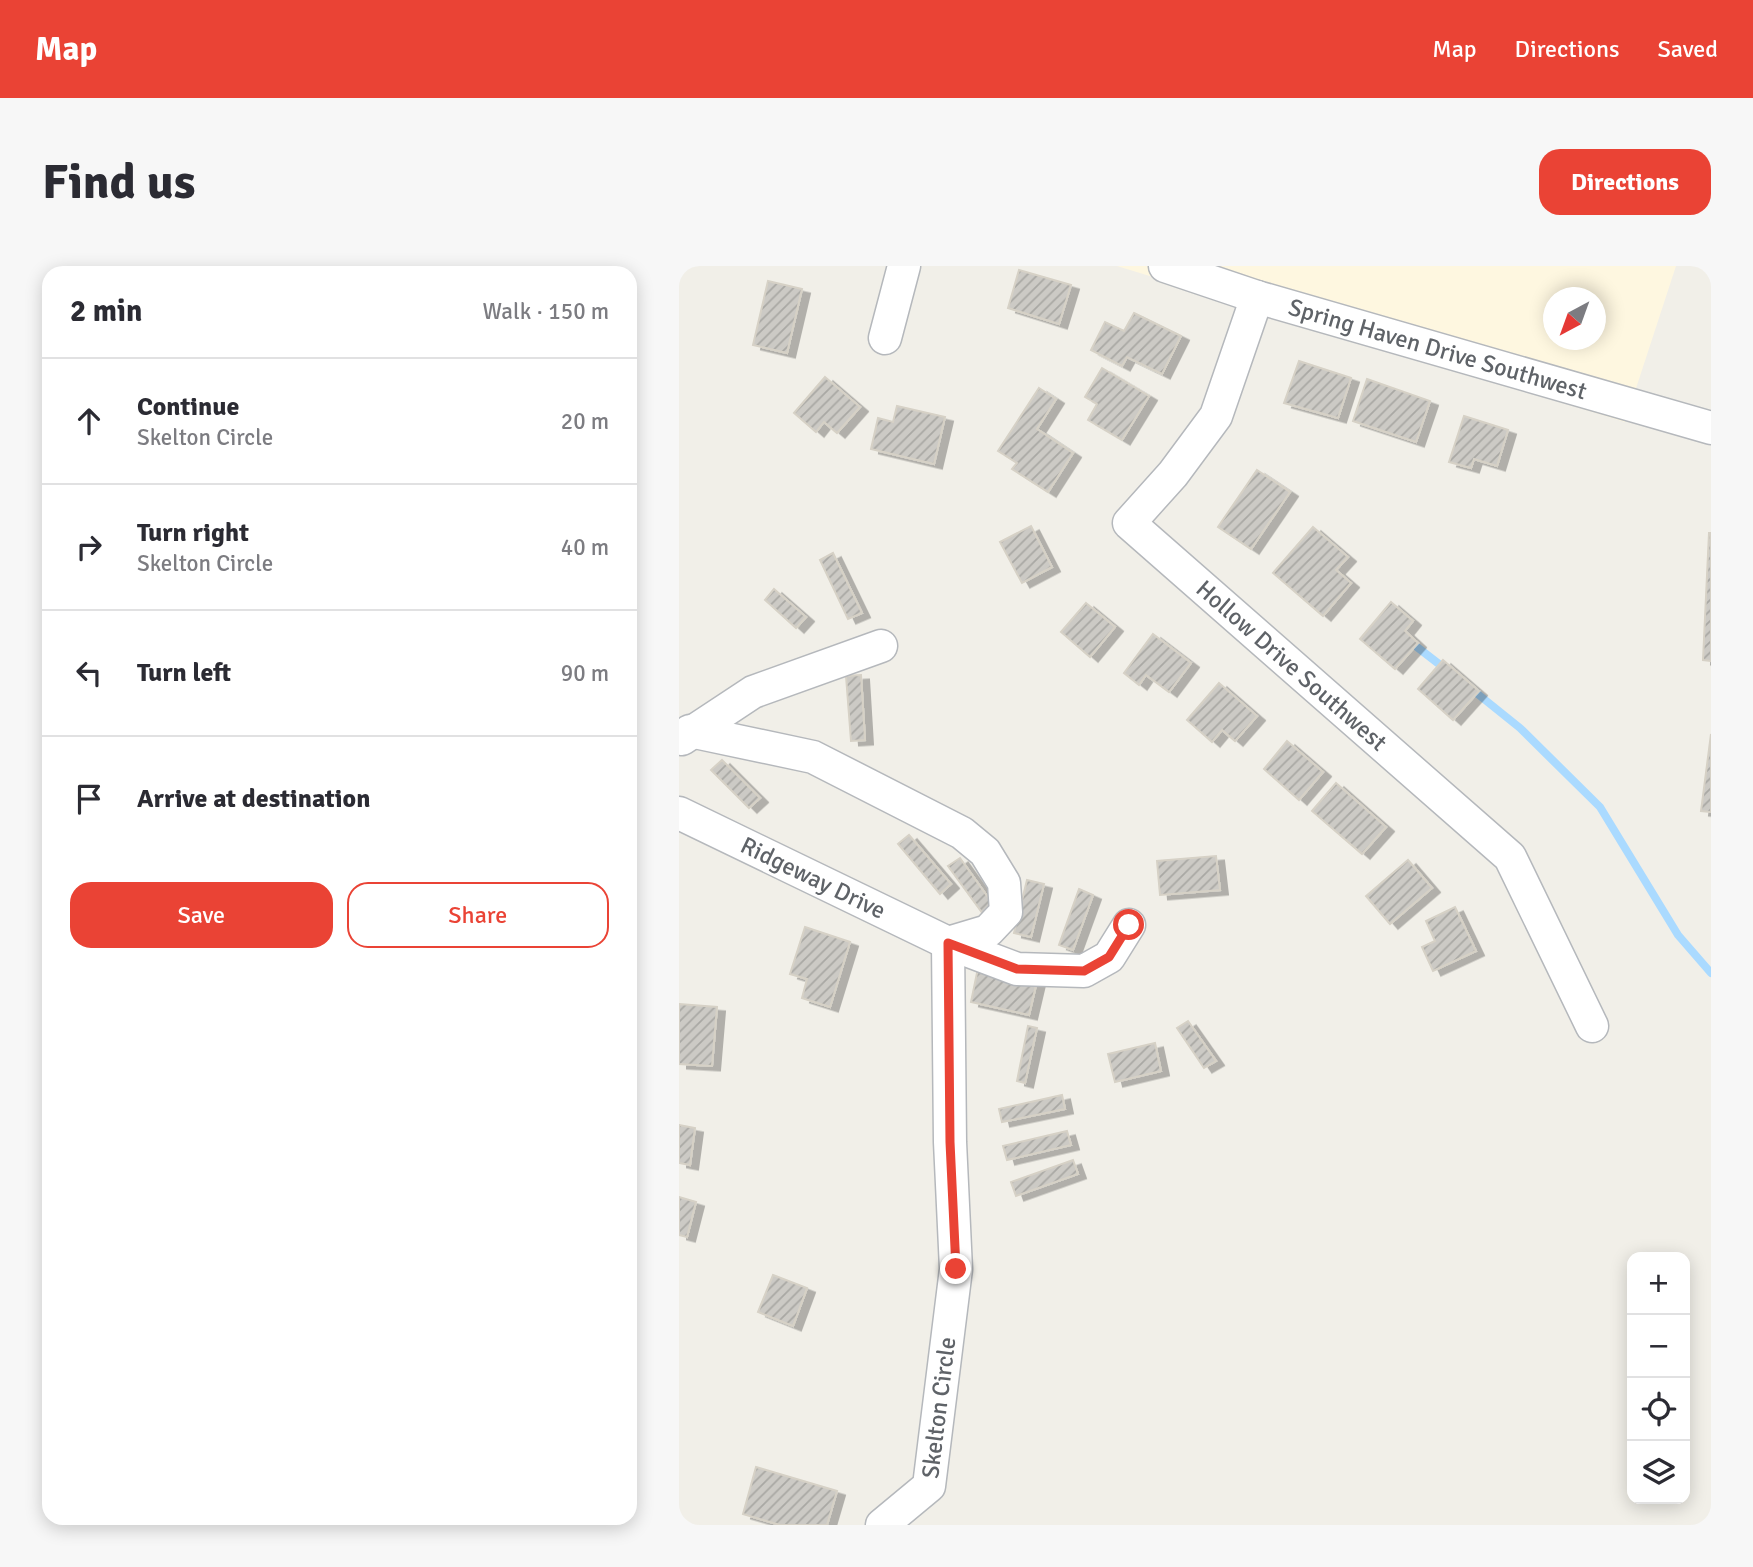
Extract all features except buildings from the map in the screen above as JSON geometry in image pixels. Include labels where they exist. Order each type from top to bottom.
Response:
[{"type":"street","points":[[885,338],[904,266]]},
{"type":"street","name":"Spring Haven Drive Southwest","points":[[1165,266],[1257,297],[1711,428]]},
{"type":"street","name":"Hollow Drive Southwest","points":[[1257,297],[1216,416],[1173,474],[1129,523],[1510,857],[1592,1026]]},
{"type":"street","points":[[684,737],[753,692],[881,646]]},
{"type":"street","points":[[684,737],[813,757],[970,840],[985,852],[1004,883],[1006,912],[988,931],[948,943]]},
{"type":"street","name":"Ridgeway Drive","points":[[679,813],[948,943]]},
{"type":"street","points":[[948,943],[1017,969],[1084,971],[1109,957],[1129,925]]},
{"type":"street","name":"Skelton Circle","points":[[882,1525],[929,1486],[956,1269],[950,1142],[948,943]]},
{"type":"shaded area","points":[[1117,266],[1676,266],[1625,422]]},
{"type":"waterway","points":[[1417,647],[1448,671]]},
{"type":"waterway","points":[[1469,687],[1520,728],[1600,807],[1678,935],[1711,973]]},
{"type":"route","points":[[956,1269],[950,1142],[948,943],[1017,969],[1084,971],[1109,957],[1129,925]]}]
